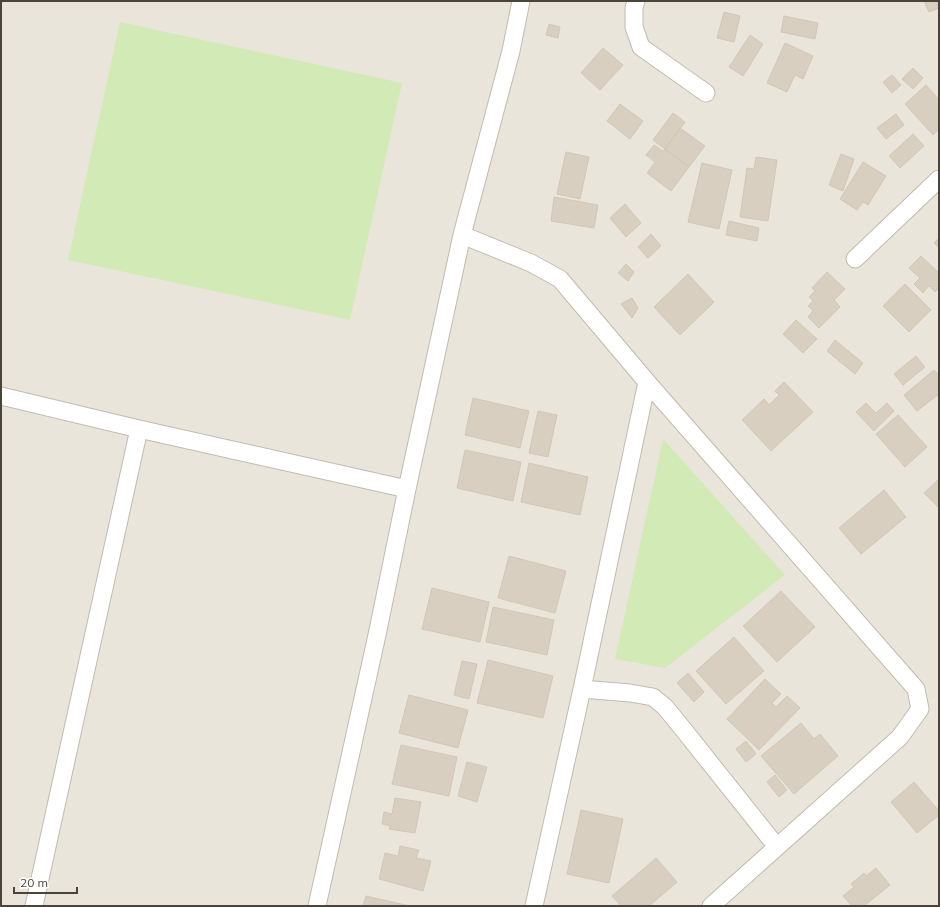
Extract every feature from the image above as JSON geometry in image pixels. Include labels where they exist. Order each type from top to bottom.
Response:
[{"type":"street","points":[[317,906],[377,635],[462,235],[511,51],[521,1]]},
{"type":"street","points":[[636,1],[634,8],[634,28],[641,46],[706,93]]},
{"type":"street","points":[[855,260],[939,180]]},
{"type":"street","points":[[462,235],[531,263],[560,279],[647,382],[916,689],[920,709],[900,737],[711,906]]},
{"type":"street","points":[[534,906],[647,382]]},
{"type":"street","points":[[1,396],[139,429],[407,489]]},
{"type":"street","points":[[34,906],[139,429]]},
{"type":"street","points":[[582,689],[630,693],[653,697],[665,707],[777,846]]},
{"type":"shaded area","points":[[1,1],[939,1],[939,906],[1,906]]},
{"type":"green space","points":[[120,22],[402,83],[350,320],[68,260]]},
{"type":"green space","points":[[663,439],[785,575],[665,668],[615,659]]},
{"type":"building","points":[[924,1],[939,1],[939,8],[929,12]]},
{"type":"building","points":[[724,12],[740,16],[734,42],[717,38]]},
{"type":"building","points":[[784,16],[818,23],[815,39],[781,32]]},
{"type":"building","points":[[549,24],[560,27],[558,38],[546,35]]},
{"type":"building","points":[[750,35],[763,44],[743,76],[729,67]]},
{"type":"building","points":[[785,43],[813,56],[803,79],[795,75],[787,92],[767,83]]},
{"type":"building","points":[[603,48],[623,65],[600,90],[581,73]]},
{"type":"building","points":[[913,68],[923,78],[913,89],[902,79]]},
{"type":"building","points":[[892,75],[901,85],[892,93],[883,82]]},
{"type":"building","points":[[926,85],[939,100],[939,129],[933,135],[905,104]]},
{"type":"building","points":[[620,104],[643,121],[630,139],[607,121]]},
{"type":"building","points":[[673,113],[685,122],[665,149],[653,140]]},
{"type":"building","points":[[896,114],[904,125],[886,139],[877,128]]},
{"type":"building","points":[[680,128],[705,146],[689,167],[665,149]]},
{"type":"building","points":[[913,134],[924,146],[900,168],[889,156]]},
{"type":"building","points":[[654,145],[663,151],[665,149],[689,167],[671,191],[647,173],[655,162],[646,155]]},
{"type":"building","points":[[566,152],[589,157],[580,199],[557,194]]},
{"type":"building","points":[[841,154],[854,159],[843,191],[829,185]]},
{"type":"building","points":[[756,157],[777,160],[768,221],[740,217],[747,168],[754,169]]},
{"type":"building","points":[[863,162],[886,176],[868,205],[863,202],[857,210],[840,199]]},
{"type":"building","points":[[702,163],[732,170],[719,229],[688,222]]},
{"type":"building","points":[[554,197],[598,205],[594,228],[551,221]]},
{"type":"building","points":[[625,204],[641,223],[626,237],[610,218]]},
{"type":"building","points":[[729,221],[759,228],[757,241],[726,235]]},
{"type":"building","points":[[651,234],[661,246],[648,258],[638,247]]},
{"type":"building","points":[[939,238],[939,248],[934,243]]},
{"type":"building","points":[[921,256],[939,273],[939,288],[935,292],[929,286],[923,293],[914,284],[920,278],[909,268]]},
{"type":"building","points":[[626,264],[634,272],[628,281],[618,273]]},
{"type":"building","points":[[827,272],[845,289],[834,300],[840,307],[819,328],[808,317],[813,311],[808,306],[813,301],[809,297],[815,291],[812,288]]},
{"type":"building","points":[[688,274],[714,302],[680,335],[654,307]]},
{"type":"building","points":[[905,284],[931,310],[909,332],[883,306]]},
{"type":"building","points":[[632,298],[638,308],[632,318],[621,304]]},
{"type":"building","points":[[796,320],[817,339],[803,353],[783,334]]},
{"type":"building","points":[[835,340],[863,363],[855,374],[827,351]]},
{"type":"building","points":[[916,356],[925,367],[903,385],[894,374]]},
{"type":"building","points":[[934,370],[939,375],[939,394],[917,411],[904,395]]},
{"type":"building","points":[[784,382],[813,412],[771,451],[742,420],[764,399],[769,405],[779,395],[775,391]]},
{"type":"building","points":[[473,398],[529,411],[520,448],[465,435]]},
{"type":"building","points":[[866,403],[876,413],[887,403],[894,411],[874,431],[856,412]]},
{"type":"building","points":[[538,411],[557,415],[548,457],[529,453]]},
{"type":"building","points":[[898,415],[927,447],[905,467],[876,434]]},
{"type":"building","points":[[465,450],[521,462],[513,501],[457,488]]},
{"type":"building","points":[[529,463],[588,477],[580,515],[521,502]]},
{"type":"building","points":[[939,479],[939,508],[924,493]]},
{"type":"building","points":[[884,490],[906,517],[861,554],[839,528]]},
{"type":"building","points":[[509,556],[566,571],[555,613],[498,598]]},
{"type":"building","points":[[432,588],[489,602],[480,642],[422,629]]},
{"type":"building","points":[[781,591],[815,627],[777,662],[743,626]]},
{"type":"building","points":[[493,607],[554,620],[547,655],[486,642]]},
{"type":"building","points":[[734,637],[764,671],[726,704],[696,671]]},
{"type":"building","points":[[488,660],[553,676],[543,718],[477,703]]},
{"type":"building","points":[[462,661],[477,664],[469,699],[454,695]]},
{"type":"building","points":[[688,673],[704,692],[694,702],[677,683]]},
{"type":"building","points":[[765,679],[781,694],[772,703],[776,707],[787,696],[800,708],[759,750],[727,719]]},
{"type":"building","points":[[409,695],[468,710],[458,748],[399,733]]},
{"type":"building","points":[[801,723],[814,739],[820,734],[838,756],[794,794],[761,756]]},
{"type":"building","points":[[746,741],[756,754],[746,762],[736,749]]},
{"type":"building","points":[[401,745],[457,757],[449,796],[392,784]]},
{"type":"building","points":[[467,762],[487,767],[477,802],[458,796]]},
{"type":"building","points":[[775,775],[787,790],[779,797],[767,782]]},
{"type":"building","points":[[914,782],[939,811],[939,815],[917,833],[891,802]]},
{"type":"building","points":[[395,798],[421,802],[415,833],[389,829],[390,826],[382,824],[384,812],[392,814]]},
{"type":"building","points":[[581,810],[623,819],[609,883],[567,874]]},
{"type":"building","points":[[400,846],[419,850],[416,858],[431,861],[423,891],[379,879],[385,853],[398,856]]},
{"type":"building","points":[[656,858],[677,882],[649,906],[621,906],[612,896]]},
{"type":"building","points":[[876,868],[890,885],[864,906],[852,906],[843,896],[854,887],[851,884],[864,873],[866,876]]},
{"type":"building","points":[[366,896],[410,906],[363,906]]}]
